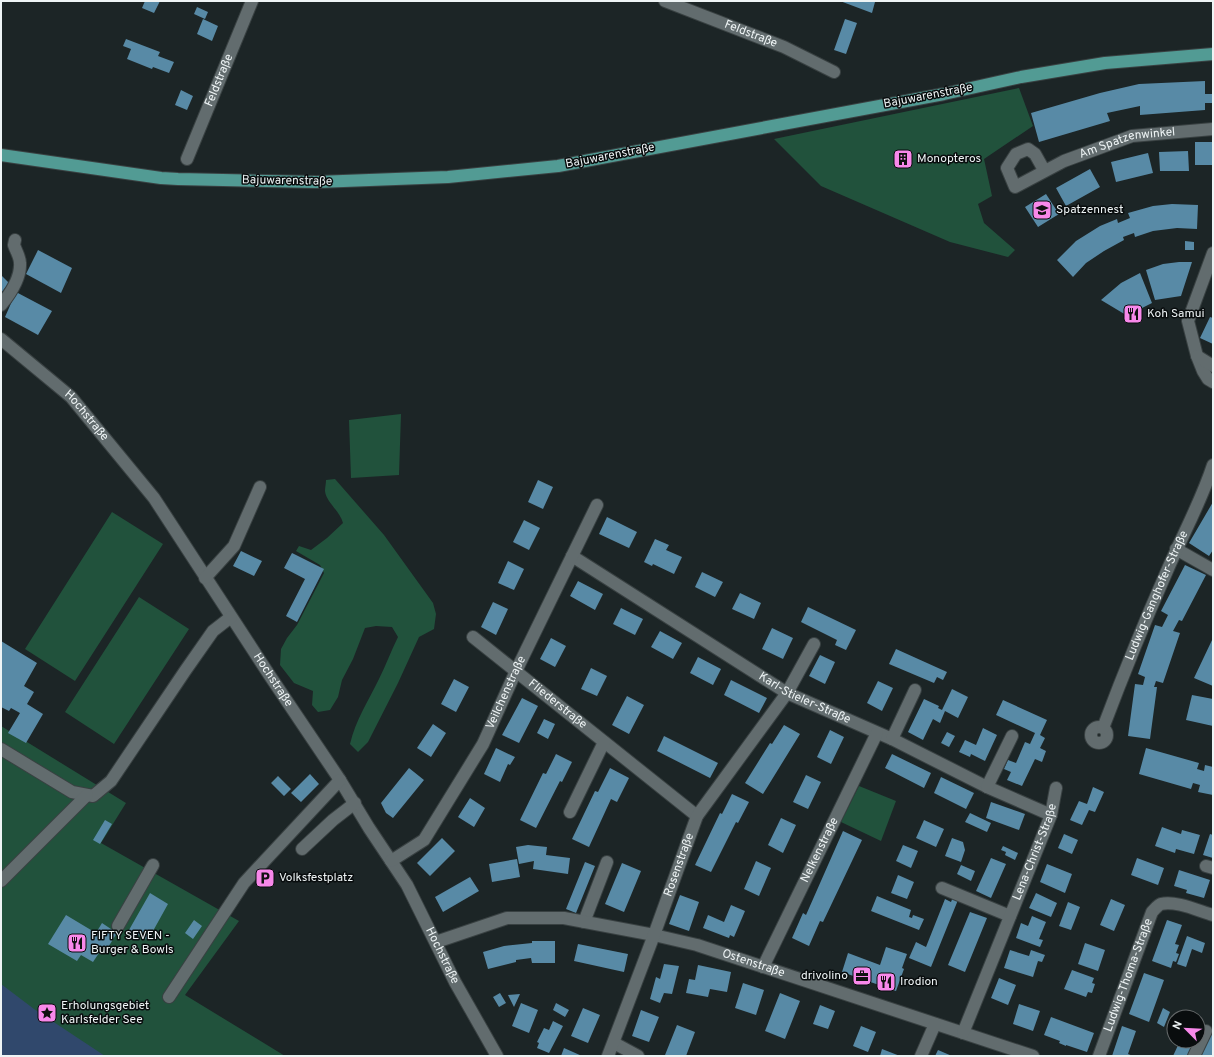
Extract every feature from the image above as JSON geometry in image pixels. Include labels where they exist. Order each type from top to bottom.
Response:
[{"type":"main road","name":"Bajuwarenstraße","points":[[1,155],[161,178],[178,179],[317,182],[448,178],[558,166],[944,94],[1021,77],[1098,65],[1213,54]]},
{"type":"street","name":"Feldstraße","points":[[187,159],[252,1]]},
{"type":"street","name":"Feldstraße","points":[[664,1],[784,47],[834,72]]},
{"type":"street","name":"Am Spatzenwinkel","points":[[1044,170],[1132,136],[1213,129]]},
{"type":"street","points":[[1,305],[15,284],[20,272],[20,261],[14,245],[16,240]]},
{"type":"street","points":[[1213,253],[1188,321],[1203,372],[1208,379],[1213,382]]},
{"type":"street","name":"Hochstraße","points":[[1,339],[71,397],[154,498],[205,578],[340,780],[407,885],[455,982],[497,1056]]},
{"type":"street","points":[[1198,356],[1213,366]]},
{"type":"street","name":"Ludwig-Ganghofer-Straße","points":[[1103,728],[1141,629],[1176,549],[1206,486],[1213,465]]},
{"type":"street","points":[[205,578],[234,546],[260,487]]},
{"type":"street","name":"Veilchenstraße","points":[[391,861],[424,840],[483,744],[516,670],[597,505]]},
{"type":"street","points":[[1176,549],[1213,570]]},
{"type":"street","name":"Karl-Stieler-Straße","points":[[572,556],[787,693],[892,739],[986,787],[1051,815]]},
{"type":"street","points":[[1,749],[72,792],[93,796],[111,781],[213,631],[231,617]]},
{"type":"street","name":"Fliederstraße","points":[[473,637],[697,816]]},
{"type":"street","name":"Rosenstraße","points":[[608,1056],[697,816],[787,693],[814,644]]},
{"type":"street","points":[[892,739],[915,690]]},
{"type":"street","name":"Nelkenstraße","points":[[763,967],[877,733]]},
{"type":"street","points":[[986,787],[1012,736]]},
{"type":"street","points":[[570,812],[604,742]]},
{"type":"street","points":[[169,997],[244,882],[340,780]]},
{"type":"street","name":"Lena-Christ-Straße","points":[[963,1033],[1051,815],[1056,788]]},
{"type":"street","points":[[1,881],[87,795]]},
{"type":"street","points":[[302,849],[333,820],[355,804]]},
{"type":"street","points":[[584,922],[607,862]]},
{"type":"street","points":[[118,926],[153,865]]},
{"type":"street","name":"Lena-Christ-Straße","points":[[942,888],[1010,916]]},
{"type":"street","name":"Ludwig-Thoma-Straße","points":[[1099,1056],[1152,912],[1160,904],[1168,903],[1213,915]]},
{"type":"street","name":"Ostenstraße","points":[[436,942],[507,918],[564,918],[654,935],[697,945],[1033,1056]]},
{"type":"street","points":[[922,1056],[935,1024]]},
{"type":"street","points":[[614,1043],[638,1056]]},
{"type":"green space","points":[[1019,88],[1033,126],[984,159],[992,196],[978,204],[984,223],[1015,250],[1008,257],[950,242],[821,186],[774,139]]},
{"type":"green space","points":[[401,414],[399,475],[351,478],[349,420]]},
{"type":"green space","points":[[335,479],[384,535],[433,603],[436,614],[434,629],[419,637],[398,683],[368,742],[358,752],[350,744],[359,719],[382,674],[398,637],[392,627],[376,626],[365,628],[353,659],[342,680],[338,697],[330,710],[318,712],[312,705],[313,691],[294,683],[280,665],[281,649],[297,625],[324,573],[320,565],[296,551],[299,546],[311,550],[343,523],[339,514],[328,499],[325,491],[326,480]]},
{"type":"green space","points":[[112,512],[163,544],[75,681],[25,649]]},
{"type":"green space","points":[[139,597],[189,629],[114,744],[65,712]]},
{"type":"green space","points":[[1,726],[126,803],[101,843],[239,921],[185,995],[285,1056],[1,1056]]},
{"type":"green space","points":[[859,786],[896,801],[881,841],[841,822]]},
{"type":"water","points":[[1,984],[34,1009],[105,1056],[1,1056]]},
{"type":"building","points":[[145,1],[160,1],[154,13],[142,8]]},
{"type":"building","points":[[840,1],[873,1],[875,2],[872,13]]},
{"type":"building","points":[[197,7],[208,12],[205,19],[194,14]]},
{"type":"building","points":[[203,19],[218,26],[212,41],[197,34]]},
{"type":"building","points":[[845,19],[857,23],[846,54],[834,50]]},
{"type":"building","points":[[126,39],[160,52],[158,56],[174,62],[169,73],[153,67],[152,69],[127,59],[131,49],[123,46]]},
{"type":"building","points":[[1205,81],[1205,94],[1213,94],[1213,103],[1205,103],[1205,110],[1140,115],[1140,106],[1107,113],[1110,121],[1039,142],[1031,113],[1100,93],[1139,84]]},
{"type":"building","points":[[181,90],[193,96],[187,110],[175,105]]},
{"type":"building","points":[[1195,142],[1213,142],[1213,165],[1195,165]]},
{"type":"building","points":[[1188,151],[1189,171],[1160,171],[1159,152]]},
{"type":"building","points":[[1148,153],[1153,173],[1116,182],[1111,162]]},
{"type":"building","points":[[1090,169],[1100,187],[1066,206],[1056,188]]},
{"type":"building","name":"Spatzennest","points":[[1046,194],[1059,214],[1038,227],[1025,207]]},
{"type":"building","points":[[1172,204],[1198,205],[1197,229],[1177,228],[1153,231],[1135,237],[1134,233],[1123,237],[1124,240],[1086,263],[1073,277],[1057,260],[1076,241],[1100,226],[1117,219],[1118,223],[1130,218],[1128,213],[1153,206]]},
{"type":"building","points":[[1185,241],[1194,242],[1194,250],[1185,250]]},
{"type":"building","points":[[38,250],[72,268],[61,293],[26,274]]},
{"type":"building","points":[[1192,262],[1181,296],[1155,300],[1146,270],[1163,264]]},
{"type":"building","points":[[1140,273],[1152,303],[1140,309],[1131,318],[1101,300],[1121,283]]},
{"type":"building","points":[[1,275],[9,283],[1,293]]},
{"type":"building","points":[[16,292],[52,311],[38,335],[5,317]]},
{"type":"building","points":[[1210,317],[1213,318],[1213,344],[1200,338]]},
{"type":"building","points":[[538,480],[553,487],[543,509],[528,502]]},
{"type":"building","points":[[1213,502],[1213,550],[1209,556],[1189,543]]},
{"type":"building","points":[[607,517],[637,532],[629,548],[599,534]]},
{"type":"building","points":[[524,520],[540,528],[529,550],[513,542]]},
{"type":"building","points":[[655,539],[669,545],[666,550],[682,557],[674,574],[653,564],[652,566],[644,562]]},
{"type":"building","points":[[241,551],[262,561],[254,576],[233,566]]},
{"type":"building","points":[[292,553],[324,569],[297,622],[286,616],[305,579],[284,568]]},
{"type":"building","points":[[508,561],[524,569],[514,590],[498,583]]},
{"type":"building","points":[[1185,565],[1206,575],[1182,621],[1179,620],[1173,631],[1180,633],[1163,683],[1156,681],[1154,687],[1157,687],[1150,739],[1128,736],[1135,684],[1143,685],[1145,677],[1138,674],[1155,625],[1162,627],[1168,615],[1161,611]]},
{"type":"building","points":[[702,572],[723,582],[715,597],[695,587]]},
{"type":"building","points":[[578,581],[603,594],[595,610],[570,596]]},
{"type":"building","points":[[740,593],[761,603],[754,619],[732,609]]},
{"type":"building","points":[[493,602],[508,609],[496,635],[481,627]]},
{"type":"building","points":[[808,607],[856,630],[846,650],[835,645],[837,640],[801,622]]},
{"type":"building","points":[[621,608],[643,619],[635,635],[613,624]]},
{"type":"building","points":[[772,628],[793,638],[783,659],[762,649]]},
{"type":"building","points":[[660,631],[682,643],[673,659],[651,647]]},
{"type":"building","points":[[551,638],[566,646],[555,667],[540,659]]},
{"type":"building","points":[[1213,638],[1213,686],[1194,678]]},
{"type":"building","points":[[1,641],[37,663],[24,686],[34,692],[27,704],[43,714],[26,743],[8,733],[20,713],[11,708],[9,711],[1,707]]},
{"type":"building","points":[[896,649],[947,672],[943,680],[937,677],[934,683],[889,664]]},
{"type":"building","points":[[820,655],[835,662],[825,684],[809,676]]},
{"type":"building","points":[[698,657],[721,669],[713,685],[690,673]]},
{"type":"building","points":[[591,668],[607,676],[597,696],[581,689]]},
{"type":"building","points":[[454,679],[469,687],[456,712],[441,704]]},
{"type":"building","points":[[731,680],[767,698],[759,713],[724,695]]},
{"type":"building","points":[[878,681],[893,688],[882,711],[867,703]]},
{"type":"building","points":[[952,689],[968,697],[958,718],[945,711],[940,723],[933,719],[923,740],[908,732],[924,699],[939,706],[938,708],[942,710]]},
{"type":"building","points":[[1192,695],[1213,699],[1213,726],[1186,720]]},
{"type":"building","points":[[627,696],[644,705],[629,734],[612,725]]},
{"type":"building","points":[[522,698],[538,706],[519,743],[502,735]]},
{"type":"building","points":[[1003,700],[1047,720],[1040,735],[1045,738],[1040,748],[1046,751],[1042,762],[1035,759],[1022,786],[1007,780],[1011,772],[1004,769],[1008,760],[1016,763],[1025,742],[1030,744],[1035,733],[996,715]]},
{"type":"building","points":[[544,719],[555,724],[548,739],[537,733]]},
{"type":"building","points":[[433,724],[446,733],[431,757],[417,748]]},
{"type":"building","points":[[784,725],[800,734],[763,794],[745,783],[770,743],[772,744]]},
{"type":"building","points":[[983,728],[997,735],[985,761],[971,754],[970,757],[959,752],[965,740],[976,745]]},
{"type":"building","points":[[830,730],[844,737],[831,764],[817,757]]},
{"type":"building","points":[[947,732],[955,736],[949,747],[941,743]]},
{"type":"building","points":[[664,736],[718,763],[710,778],[657,751]]},
{"type":"building","points":[[496,748],[515,757],[510,765],[508,764],[500,782],[484,774]]},
{"type":"building","points":[[1146,748],[1199,763],[1197,769],[1204,771],[1205,765],[1213,767],[1213,795],[1198,792],[1200,785],[1193,783],[1191,789],[1139,774]]},
{"type":"building","points":[[556,754],[572,762],[562,782],[560,781],[536,828],[520,820],[543,773],[546,774]]},
{"type":"building","points":[[892,754],[931,773],[924,788],[885,768]]},
{"type":"building","points":[[409,768],[424,780],[393,818],[386,813],[381,803]]},
{"type":"building","points":[[610,768],[629,778],[617,802],[611,799],[589,847],[572,839],[595,791],[598,792]]},
{"type":"building","points":[[310,774],[319,784],[301,802],[291,793]]},
{"type":"building","points":[[806,775],[821,782],[808,809],[793,802]]},
{"type":"building","points":[[278,776],[291,789],[284,796],[271,783]]},
{"type":"building","points":[[941,777],[974,793],[966,809],[934,793]]},
{"type":"building","points":[[1093,787],[1104,792],[1095,812],[1089,810],[1082,825],[1070,820],[1079,801],[1087,804]]},
{"type":"building","points":[[732,794],[749,802],[738,823],[736,822],[711,872],[695,865],[720,813],[722,814]]},
{"type":"building","points":[[470,798],[485,808],[474,827],[458,817]]},
{"type":"building","points":[[991,802],[1025,814],[1019,830],[986,818]]},
{"type":"building","points":[[970,813],[991,823],[987,832],[965,822]]},
{"type":"building","points":[[781,818],[796,825],[783,853],[768,845]]},
{"type":"building","points":[[105,820],[112,824],[100,844],[93,840]]},
{"type":"building","points":[[924,820],[944,829],[936,847],[916,838]]},
{"type":"building","points":[[1162,827],[1181,834],[1182,830],[1200,835],[1194,854],[1176,849],[1175,853],[1155,846]]},
{"type":"building","points":[[843,831],[862,840],[823,922],[820,921],[809,946],[792,938],[803,913],[806,915]]},
{"type":"building","points":[[1064,834],[1078,840],[1072,854],[1058,848]]},
{"type":"building","points":[[1210,834],[1213,835],[1213,858],[1203,855]]},
{"type":"building","points":[[442,838],[455,851],[430,876],[417,863]]},
{"type":"building","points":[[952,838],[963,842],[965,850],[961,862],[945,856]]},
{"type":"building","points":[[528,845],[547,847],[546,855],[570,858],[568,874],[533,869],[534,861],[519,864],[516,847]]},
{"type":"building","points":[[903,845],[918,851],[911,868],[896,861]]},
{"type":"building","points":[[1003,846],[1018,853],[1015,860],[1005,855],[1006,852],[1001,850]]},
{"type":"building","points":[[991,858],[1006,864],[991,898],[976,891]]},
{"type":"building","points":[[1137,858],[1164,868],[1158,885],[1131,875]]},
{"type":"building","points":[[517,859],[520,877],[492,882],[489,864]]},
{"type":"building","points":[[756,861],[771,868],[759,896],[744,889]]},
{"type":"building","points":[[585,862],[595,866],[576,913],[566,909]]},
{"type":"building","points":[[622,863],[641,871],[624,912],[605,904]]},
{"type":"building","points":[[1047,864],[1072,874],[1065,893],[1040,882]]},
{"type":"building","points":[[961,865],[975,871],[971,881],[957,874]]},
{"type":"building","points":[[1179,870],[1210,880],[1204,898],[1186,893],[1187,890],[1174,886]]},
{"type":"building","points":[[898,875],[914,882],[907,899],[891,893]]},
{"type":"building","points":[[470,877],[479,891],[443,912],[435,897]]},
{"type":"building","points":[[150,893],[168,904],[148,940],[129,930]]},
{"type":"building","points":[[1036,893],[1057,903],[1051,917],[1029,908]]},
{"type":"building","points":[[680,895],[699,902],[689,931],[669,924]]},
{"type":"building","points":[[877,896],[911,910],[909,917],[912,918],[913,915],[924,919],[919,930],[871,911]]},
{"type":"building","points":[[953,897],[958,900],[931,967],[909,958],[916,942],[926,947],[945,899],[951,902]]},
{"type":"building","points":[[1111,899],[1125,905],[1114,931],[1100,925]]},
{"type":"building","points":[[1068,902],[1080,907],[1071,930],[1059,926]]},
{"type":"building","points":[[731,905],[745,911],[734,937],[730,935],[729,938],[703,928],[708,915],[724,922]]},
{"type":"building","points":[[970,912],[987,918],[965,972],[948,965]]},
{"type":"building","points":[[66,915],[96,933],[102,923],[117,933],[107,949],[103,947],[93,962],[81,955],[77,961],[48,944]]},
{"type":"building","points":[[1032,916],[1046,922],[1039,939],[1043,940],[1040,947],[1016,938],[1021,923],[1028,926]]},
{"type":"building","points":[[194,920],[202,926],[193,939],[185,933]]},
{"type":"building","points":[[1167,920],[1182,925],[1175,944],[1179,945],[1176,953],[1179,954],[1176,962],[1173,961],[1171,968],[1152,961]]},
{"type":"building","points":[[1187,936],[1205,943],[1202,953],[1192,949],[1186,967],[1177,964]]},
{"type":"building","points":[[532,941],[555,941],[555,963],[532,963],[531,958],[516,960],[516,962],[488,969],[483,952],[504,946],[532,943]]},
{"type":"building","points":[[1085,943],[1105,950],[1098,971],[1078,964]]},
{"type":"building","points":[[578,944],[628,954],[624,972],[574,961]]},
{"type":"building","points":[[886,947],[907,954],[902,968],[904,969],[896,991],[842,972],[848,953],[880,965]]},
{"type":"building","points":[[1010,950],[1029,956],[1031,950],[1045,955],[1042,962],[1038,961],[1033,977],[1004,968]]},
{"type":"building","points":[[664,964],[679,966],[672,994],[664,993],[660,1003],[650,999],[656,977],[660,979]]},
{"type":"building","points":[[698,965],[731,972],[727,992],[710,989],[708,997],[686,993],[689,979],[695,980]]},
{"type":"building","points":[[1072,970],[1094,978],[1092,983],[1095,984],[1092,993],[1088,992],[1086,997],[1064,989]]},
{"type":"building","points":[[1144,973],[1164,980],[1149,1022],[1129,1014]]},
{"type":"building","points":[[999,978],[1016,985],[1008,1005],[991,998]]},
{"type":"building","points":[[743,983],[764,990],[756,1015],[735,1008]]},
{"type":"building","points":[[500,993],[506,1003],[499,1007],[493,997]]},
{"type":"building","points":[[780,993],[800,1001],[785,1039],[765,1031]]},
{"type":"building","points":[[520,994],[514,1007],[508,995]]},
{"type":"building","points":[[521,1003],[538,1010],[529,1033],[512,1026]]},
{"type":"building","points":[[556,1003],[569,1010],[565,1017],[553,1010]]},
{"type":"building","points":[[1019,1004],[1040,1011],[1033,1031],[1013,1024]]},
{"type":"building","points":[[820,1005],[835,1011],[828,1029],[813,1024]]},
{"type":"building","points":[[583,1008],[600,1015],[588,1043],[571,1036]]},
{"type":"building","points":[[1163,1008],[1166,1010],[1166,1022],[1164,1027],[1157,1023]]},
{"type":"building","points":[[641,1010],[659,1017],[649,1042],[632,1036]]},
{"type":"building","points":[[1051,1017],[1094,1033],[1087,1052],[1066,1046],[1059,1043],[1060,1041],[1044,1035]]},
{"type":"building","points":[[553,1021],[563,1026],[549,1053],[537,1048],[539,1043],[537,1042],[544,1028],[549,1030]]},
{"type":"building","points":[[677,1025],[695,1032],[686,1056],[666,1056],[665,1055]]},
{"type":"building","points":[[861,1026],[876,1032],[868,1052],[853,1046]]},
{"type":"building","points":[[1122,1026],[1136,1031],[1128,1054],[1133,1056],[1112,1056]]},
{"type":"building","points":[[1213,1029],[1213,1056],[1201,1056],[1204,1049],[1206,1049],[1206,1045]]},
{"type":"building","points":[[564,1048],[582,1056],[561,1056]]},
{"type":"building","points":[[882,1049],[900,1056],[880,1056]]},
{"type":"building","points":[[1176,1049],[1191,1049],[1188,1056],[1173,1056]]},
{"type":"building","points":[[938,1050],[952,1056],[935,1056]]},
{"type":"place","name":"Monopteros","points":[[903,159]]},
{"type":"place","name":"Spatzennest","points":[[1042,210]]},
{"type":"place","name":"Koh Samui","points":[[1133,314]]},
{"type":"place","name":"Volksfestplatz","points":[[265,878]]},
{"type":"place","name":"FIFTY SEVEN - Burger & Bowls","points":[[77,943]]},
{"type":"place","name":"drivolino","points":[[862,976]]},
{"type":"place","name":"Irodion","points":[[886,982]]},
{"type":"place","name":"Erholungsgebiet Karlsfelder See","points":[[47,1013]]}]
